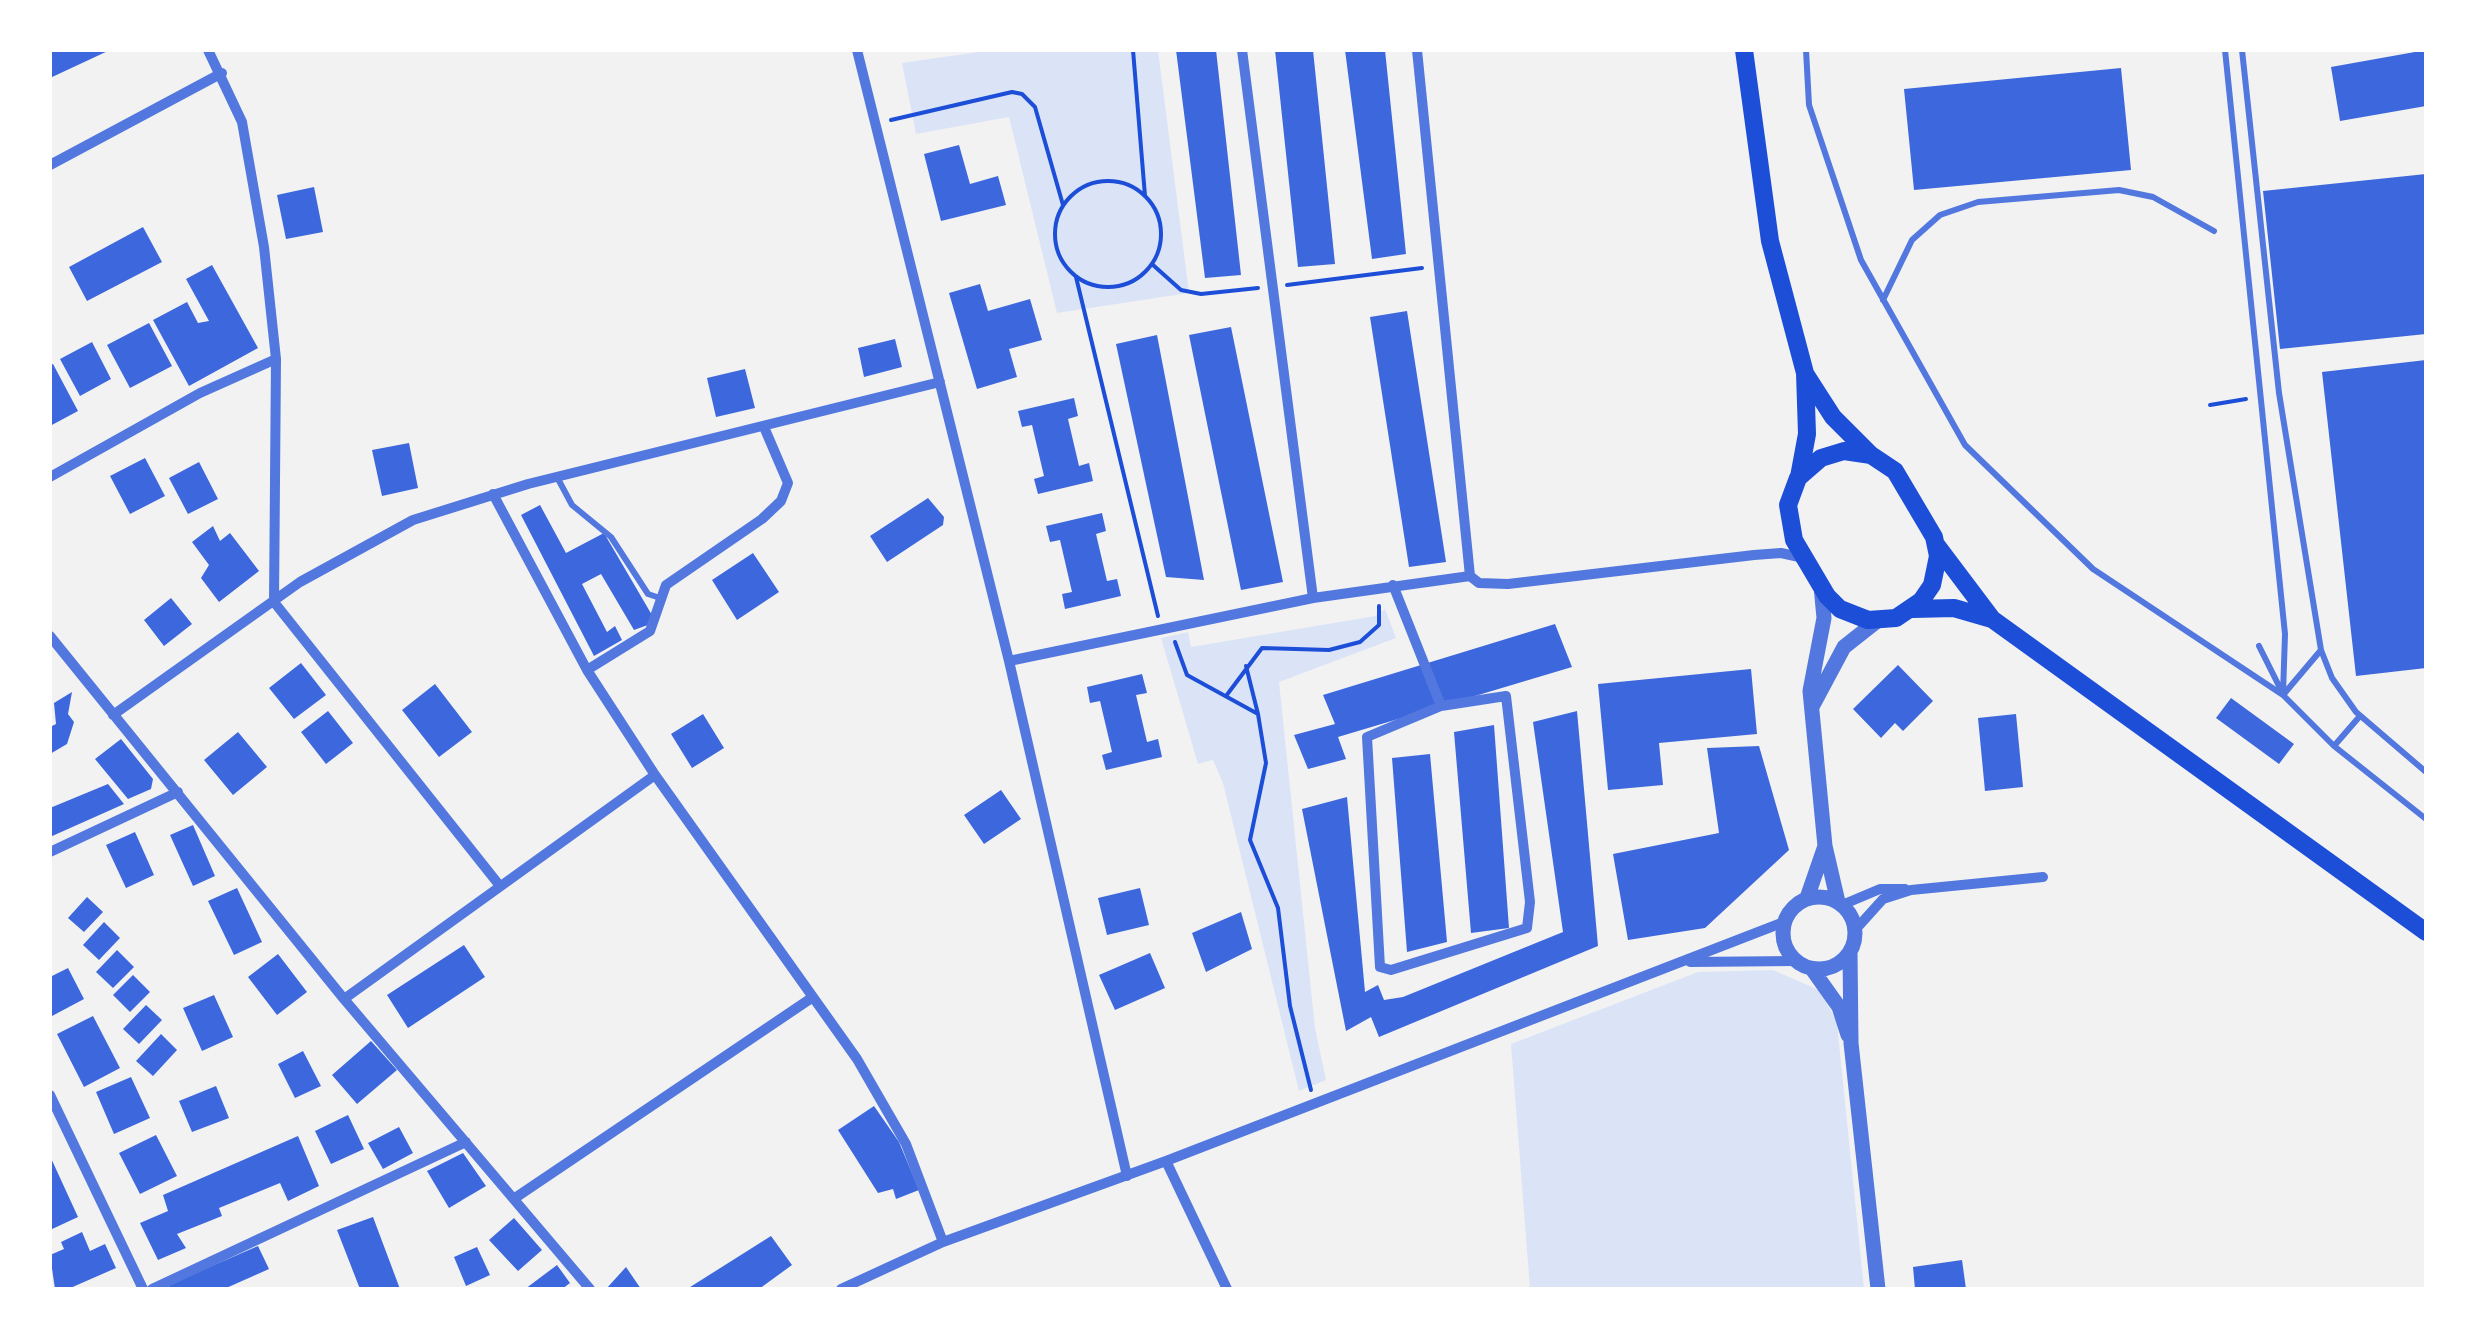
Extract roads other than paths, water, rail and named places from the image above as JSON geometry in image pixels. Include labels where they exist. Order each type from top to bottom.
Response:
[{"type":"main road","points":[[1744,50],[1770,242],[1805,374],[1807,434],[1788,505],[1788,521],[1821,586],[1849,614],[1878,620],[1912,609],[1954,608],[1992,619]]},
{"type":"main road","points":[[1805,374],[1833,418],[1902,481],[1936,546],[1992,619],[2426,932]]},
{"type":"main road","points":[[1798,478],[1813,462],[1832,454],[1872,455]]},
{"type":"main road","points":[[1912,609],[1932,585],[1936,546]]},
{"type":"street","points":[[208,50],[242,122],[254,178],[276,359],[274,602],[500,886]]},
{"type":"street","points":[[857,50],[1009,661],[1128,1176]]},
{"type":"street","points":[[1242,50],[1313,598]]},
{"type":"street","points":[[1418,50],[1470,576]]},
{"type":"street","points":[[50,165],[222,73]]},
{"type":"street","points":[[50,478],[200,394],[276,359]]},
{"type":"street","points":[[114,715],[331,562],[413,520],[494,494],[940,382]]},
{"type":"street","points":[[587,670],[650,631],[659,616],[666,585],[762,519],[786,493],[782,463],[764,427]]},
{"type":"street","points":[[494,494],[587,670],[654,775],[856,1059],[906,1144],[943,1242]]},
{"type":"street","points":[[1009,661],[1171,624],[1393,585],[1470,576],[1479,582],[1508,584],[1781,553],[1805,558]]},
{"type":"street","points":[[1393,585],[1441,706]]},
{"type":"street","points":[[1821,586],[1824,618],[1812,669],[1825,846],[1840,903],[1856,929]]},
{"type":"street","points":[[1813,705],[1844,647],[1878,620]]},
{"type":"street","points":[[50,636],[344,999],[590,1289]]},
{"type":"street","points":[[1506,696],[1530,902],[1527,928],[1391,970],[1380,967],[1366,736],[1441,706],[1506,696]]},
{"type":"street","points":[[344,999],[654,775]]},
{"type":"street","points":[[50,852],[178,792]]},
{"type":"street","points":[[841,1289],[943,1242],[1128,1176],[1784,922],[1807,898],[1825,846]]},
{"type":"street","points":[[1807,898],[1840,903],[1880,889],[1911,890],[2043,877]]},
{"type":"street","points":[[1878,1289],[1851,1044],[1850,952],[1856,929],[1883,899],[1911,890]]},
{"type":"street","points":[[1784,922],[1784,943],[1796,961]]},
{"type":"street","points":[[1812,969],[1833,967],[1850,952]]},
{"type":"street","points":[[1684,962],[1796,961],[1812,969],[1838,1008],[1851,1044]]},
{"type":"street","points":[[515,1198],[812,997]]},
{"type":"street","points":[[50,1094],[142,1289]]},
{"type":"street","points":[[152,1289],[466,1142]]},
{"type":"street","points":[[1166,1161],[1227,1289]]},
{"type":"lane","points":[[1806,50],[1809,105],[1861,260],[1965,445],[2093,569],[2283,695],[2334,746],[2425,817]]},
{"type":"lane","points":[[2225,50],[2286,634],[2283,695]]},
{"type":"lane","points":[[2242,50],[2279,394],[2321,650],[2332,678],[2360,716],[2426,772]]},
{"type":"lane","points":[[1883,302],[1912,240],[1940,216],[1978,202],[2119,190],[2153,197],[2214,231]]},
{"type":"lane","points":[[556,478],[572,505],[611,537],[648,594],[660,598]]},
{"type":"lane","points":[[2259,646],[2283,695]]},
{"type":"lane","points":[[2283,695],[2321,650]]},
{"type":"lane","points":[[2334,746],[2360,716]]}]
